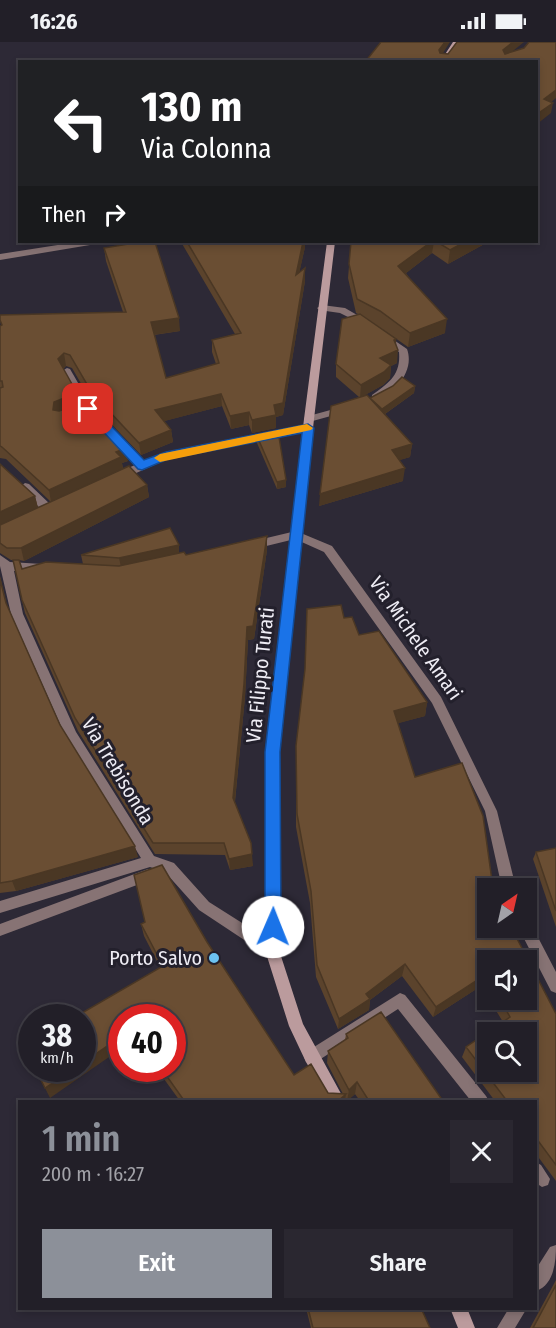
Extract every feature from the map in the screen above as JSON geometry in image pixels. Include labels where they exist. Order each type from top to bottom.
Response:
[{"type":"street","points":[[444,60],[457,42]]},
{"type":"street","points":[[0,257],[84,243]]},
{"type":"street","name":"Via Filippo Turati","points":[[331,243],[308,423],[273,752],[272,950],[296,1026],[336,1100]]},
{"type":"street","points":[[322,308],[342,310],[362,320],[404,351],[406,364],[397,382],[366,403]]},
{"type":"street","points":[[67,371],[83,410],[107,429],[142,466]]},
{"type":"street","points":[[111,480],[166,456],[308,423],[355,406]]},
{"type":"street","points":[[16,479],[49,509]]},
{"type":"street","points":[[238,548],[296,536]]},
{"type":"street","name":"Via Michele Amari","points":[[296,536],[328,549],[437,700],[491,811],[507,878]]},
{"type":"street","points":[[4,563],[53,569]]},
{"type":"street","name":"Via Trebisonda","points":[[4,563],[16,614],[71,735],[150,861]]},
{"type":"street","points":[[0,906],[150,861],[169,867],[204,906],[272,950]]},
{"type":"street","points":[[0,930],[169,867]]},
{"type":"street","points":[[531,938],[556,987]]},
{"type":"street","points":[[311,1057],[400,1000],[480,1100]]},
{"type":"street","points":[[537,1282],[556,1253]]},
{"type":"street","points":[[459,1310],[467,1328]]},
{"type":"street","points":[[505,1328],[518,1310]]},
{"type":"building","points":[[381,42],[445,42],[439,50],[440,53],[448,54],[457,42],[513,42],[503,50],[505,54],[524,48],[529,42],[556,42],[556,90],[544,99],[553,103],[538,113],[538,60],[367,60]]},
{"type":"building","points":[[155,243],[179,318],[151,322],[166,378],[219,363],[212,340],[241,333],[188,243],[303,243],[296,275],[305,268],[283,403],[274,405],[276,415],[252,420],[249,412],[230,416],[221,394],[155,410],[171,430],[139,443],[92,393],[70,355],[64,353],[58,359],[77,393],[54,402],[53,410],[59,411],[83,403],[126,448],[116,452],[121,457],[49,490],[0,446],[0,388],[3,387],[0,381],[0,326],[2,325],[0,315],[126,312],[104,248]]},
{"type":"building","points":[[351,243],[430,243],[398,266],[447,319],[410,333],[380,311],[357,299],[349,264]]},
{"type":"building","points":[[439,243],[463,243],[450,250]]},
{"type":"building","points":[[360,314],[396,339],[394,340],[398,350],[380,358],[391,365],[384,372],[361,385],[336,364],[342,319]]},
{"type":"building","points":[[402,377],[415,386],[382,409],[370,398],[393,386]]},
{"type":"building","points":[[367,395],[412,444],[392,450],[405,468],[320,494],[331,406]]},
{"type":"building","points":[[278,431],[286,480],[277,482],[257,436]]},
{"type":"building","points":[[0,464],[35,496],[0,512]]},
{"type":"building","points":[[129,466],[147,485],[21,548],[7,548],[0,543],[0,525]]},
{"type":"building","points":[[170,528],[179,545],[119,558],[81,555]]},
{"type":"building","points":[[267,536],[253,626],[247,627],[233,798],[251,843],[252,854],[229,859],[224,843],[153,843],[75,718],[22,600],[13,560],[19,560],[22,569],[46,562],[119,566],[184,552],[186,555]]},
{"type":"building","points":[[0,579],[6,603],[60,725],[135,846],[0,883]]},
{"type":"building","points":[[341,605],[344,618],[352,617],[359,635],[379,631],[427,702],[394,711],[415,777],[462,763],[483,816],[492,878],[477,878],[477,938],[517,938],[523,950],[477,950],[477,980],[436,1007],[405,964],[366,994],[370,999],[339,1019],[317,965],[311,891],[297,814],[296,746],[305,669],[307,609]]},
{"type":"building","points":[[556,848],[556,911],[536,852]]},
{"type":"building","points":[[162,865],[207,942],[294,1075],[311,1064],[328,1093],[346,1094],[339,1100],[181,1100],[183,1099],[171,1082],[186,1082],[186,1004],[108,1004],[108,1045],[96,1054],[96,1005],[163,966],[141,924],[145,922],[134,875]]},
{"type":"building","points":[[537,977],[556,1014],[556,1165],[537,1139],[537,1100],[506,1100],[493,1082],[537,1082],[537,1022],[503,1022],[510,1017],[506,1010],[537,1010]]},
{"type":"building","points":[[381,1012],[442,1100],[368,1100],[357,1082],[349,1090],[328,1051],[348,1038],[346,1034]]},
{"type":"building","points":[[477,1040],[477,1061],[466,1047]]},
{"type":"building","points":[[42,1082],[54,1082],[45,1088]]},
{"type":"building","points":[[556,1285],[556,1328],[533,1328]]},
{"type":"building","points":[[308,1310],[422,1310],[430,1328],[313,1328]]},
{"type":"slow traffic","points":[[160,458],[307,428]]},
{"type":"place","name":"Porto Salvo","points":[[214,958]]},
{"type":"route","points":[[88,409],[142,466],[166,456],[308,428],[273,752],[273,927]]}]
